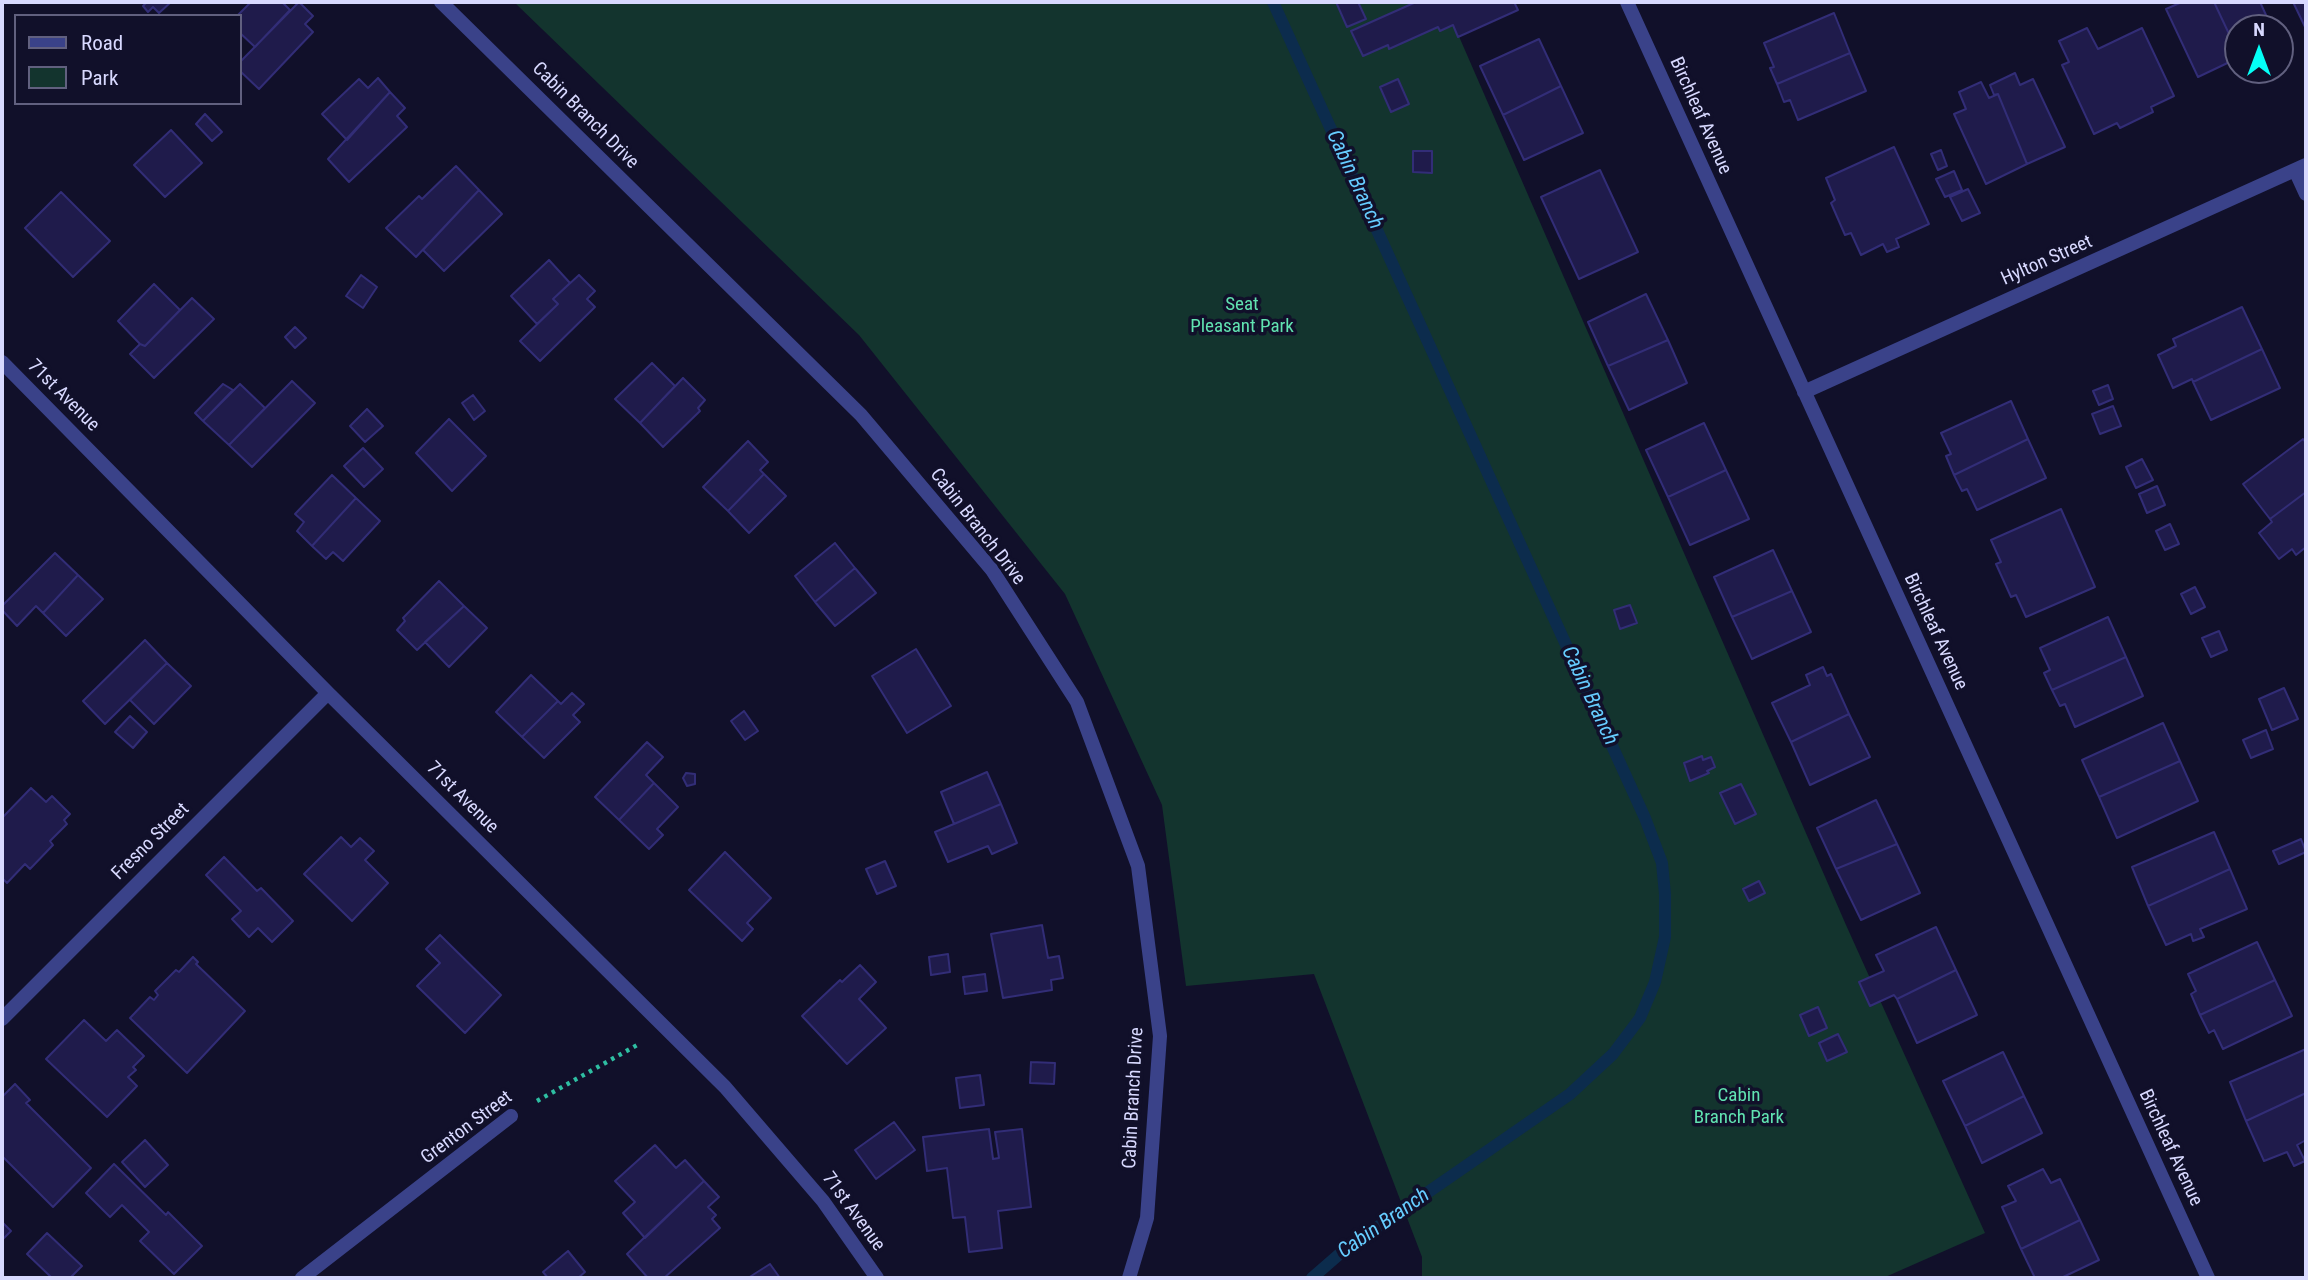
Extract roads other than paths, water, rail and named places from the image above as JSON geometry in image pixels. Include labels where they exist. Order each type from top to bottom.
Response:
[{"type":"street","name":"Cabin Branch Drive","points":[[441,2],[861,415],[992,570],[1077,702],[1138,866],[1160,1036],[1147,1218],[1129,1278]]},
{"type":"street","name":"Birchleaf Avenue","points":[[1627,2],[2208,1278]]},
{"type":"street","name":"Hylton Street","points":[[1804,392],[2301,167]]},
{"type":"street","points":[[2301,167],[2306,194]]},
{"type":"street","name":"71st Avenue","points":[[2,362],[328,693],[725,1087],[823,1201],[877,1278]]},
{"type":"street","name":"Fresno Street","points":[[2,1019],[328,693]]},
{"type":"street","name":"Grenton Street","points":[[302,1278],[511,1116]]},
{"type":"waterway","name":"Cabin Branch","points":[[1273,2],[1645,818],[1662,863],[1665,894],[1665,937],[1655,982],[1640,1018],[1613,1054],[1570,1094],[1343,1251],[1312,1278]]},
{"type":"park label","name":"Seat Pleasant Park","points":[[1242,316]]},
{"type":"park label","name":"Cabin Branch Park","points":[[1739,1107]]}]
